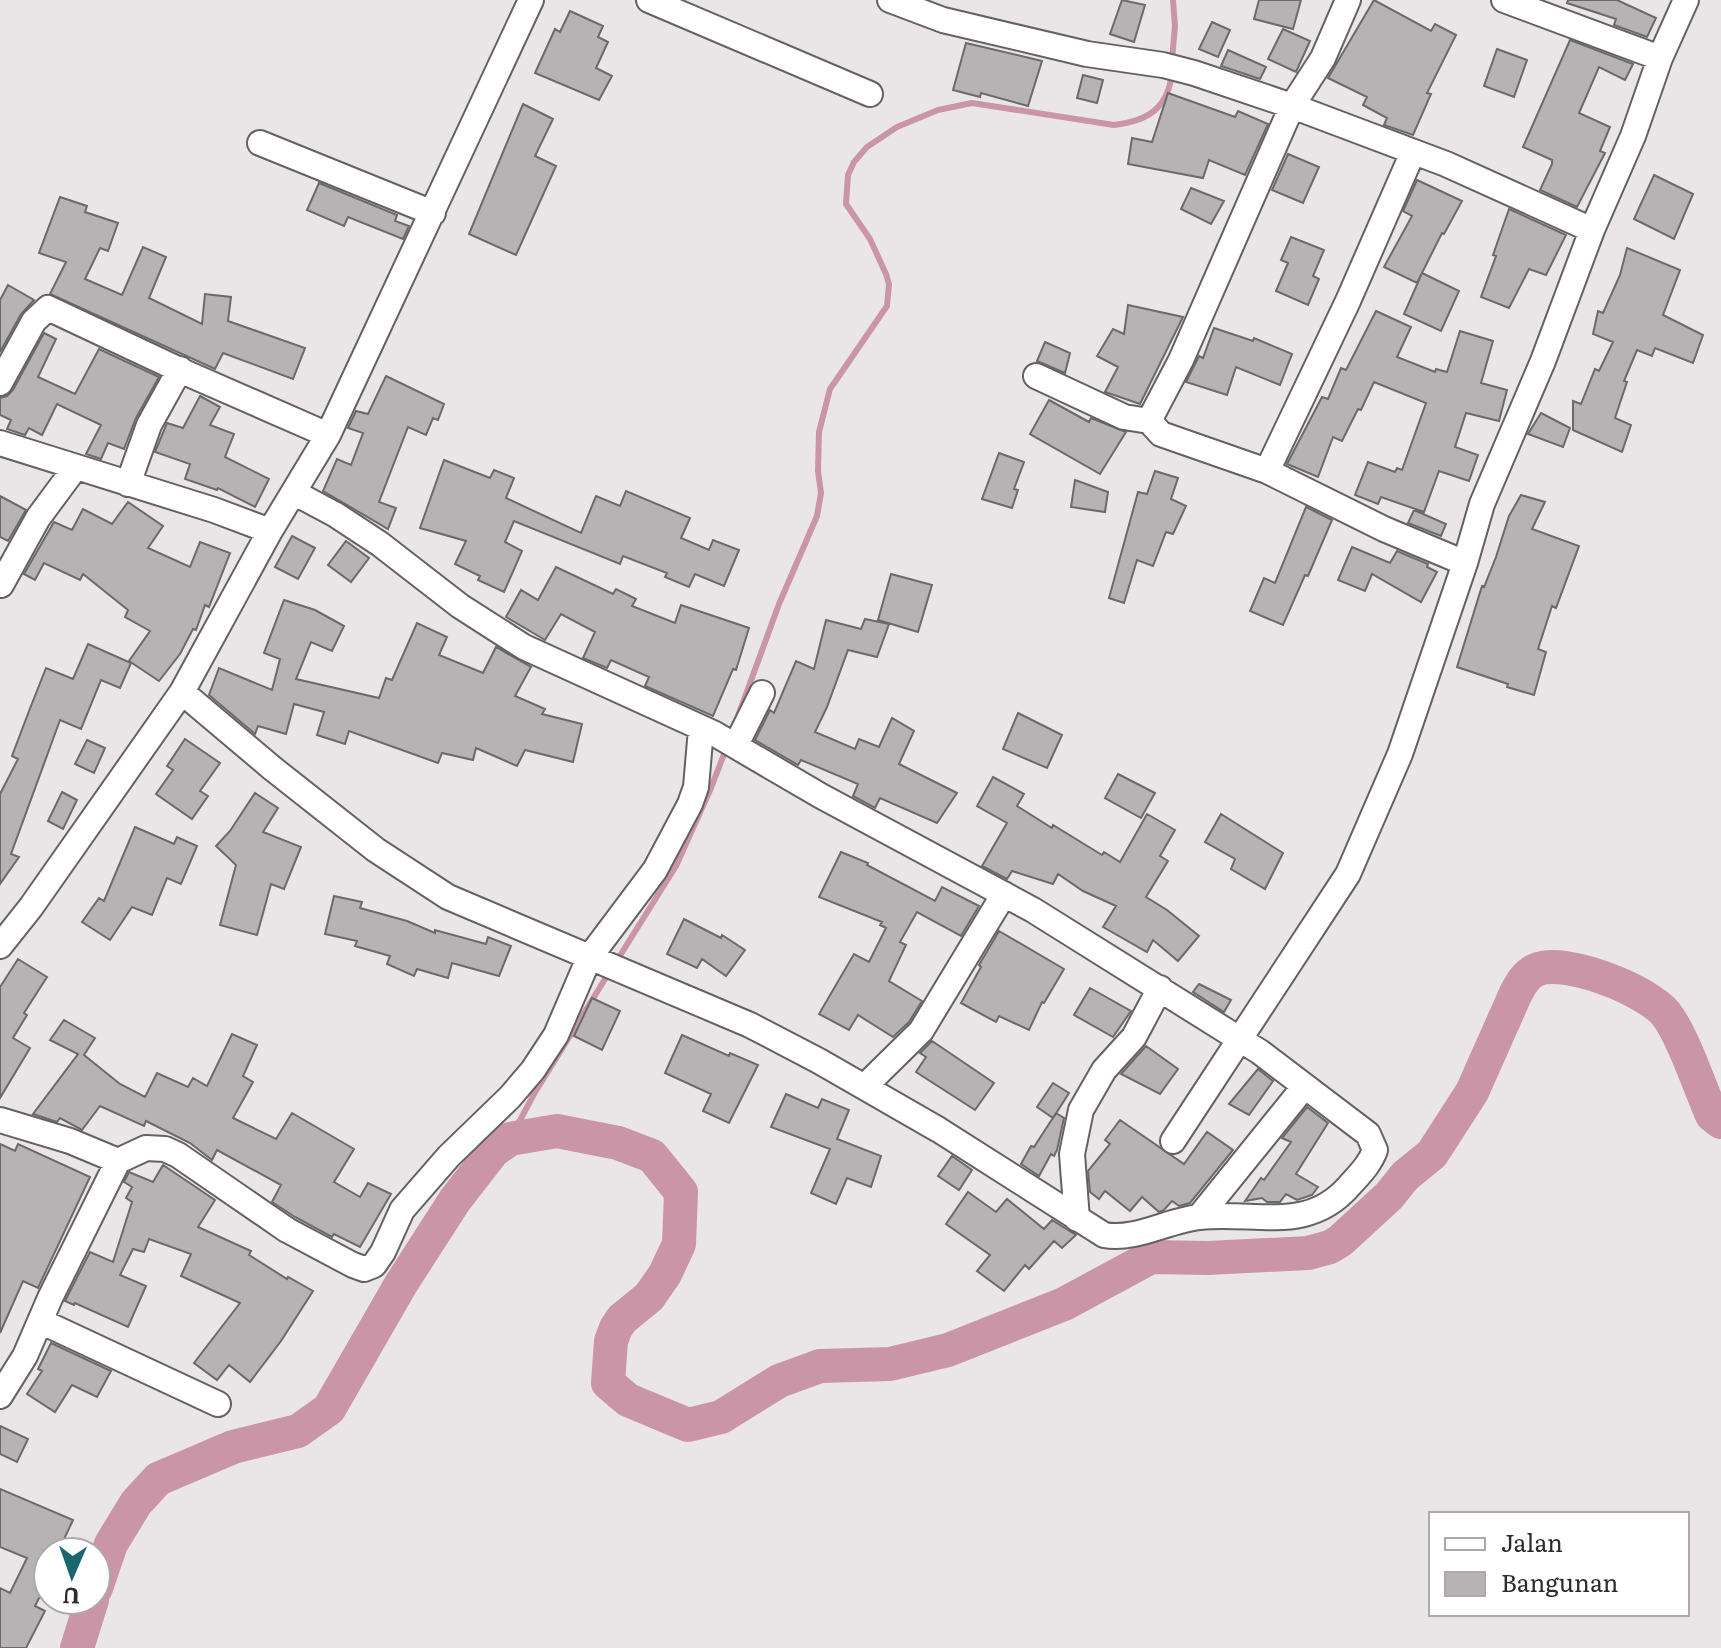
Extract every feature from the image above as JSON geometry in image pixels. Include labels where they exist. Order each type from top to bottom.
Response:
[{"type":"street","points":[[0,946],[31,907],[182,692],[270,531],[328,435],[531,0]]},
{"type":"street","points":[[649,0],[870,94]]},
{"type":"street","points":[[890,0],[943,20],[1087,54],[1163,65],[1194,73],[1413,152],[1592,230]]},
{"type":"street","points":[[1149,421],[1181,360],[1292,106],[1323,58],[1348,0]]},
{"type":"street","points":[[1504,0],[1660,58]]},
{"type":"street","points":[[1173,1141],[1348,874],[1400,754],[1482,504],[1543,361],[1592,230],[1633,136],[1660,58],[1686,0]]},
{"type":"street","points":[[260,143],[433,213]]},
{"type":"street","points":[[1267,471],[1342,315],[1413,152]]},
{"type":"street","points":[[0,383],[34,321],[47,308],[328,435]]},
{"type":"street","points":[[128,484],[143,440],[180,369]]},
{"type":"street","points":[[1036,376],[1124,417],[1149,421],[1161,434],[1267,471],[1384,529],[1465,563]]},
{"type":"street","points":[[0,443],[214,510],[270,531]]},
{"type":"street","points":[[1,585],[43,510],[75,468]]},
{"type":"street","points":[[182,692],[272,768],[416,877],[448,897],[750,1025],[865,1086],[1104,1235],[1121,1236],[1199,1217],[1299,1216],[1317,1212],[1339,1198],[1371,1161],[1375,1150],[1368,1134],[1260,1052],[1160,988],[1004,894],[821,796],[721,738],[524,647],[460,606],[380,544],[295,493]]},
{"type":"street","points":[[0,1396],[25,1356],[118,1161],[146,1148],[173,1152],[287,1230],[353,1265],[371,1268],[383,1252],[402,1210],[449,1156],[510,1097],[533,1070],[607,965],[721,738],[762,693]]},
{"type":"street","points":[[865,1086],[921,1031],[1004,894]]},
{"type":"street","points":[[1077,1219],[1072,1154],[1081,1110],[1104,1070],[1134,1037],[1160,988]]},
{"type":"street","points":[[1199,1217],[1304,1087]]},
{"type":"street","points":[[0,1120],[70,1141],[118,1161]]},
{"type":"street","points":[[40,1321],[218,1404]]},
{"type":"building","points":[[1122,0],[1145,5],[1134,42],[1110,34]]},
{"type":"building","points":[[1259,0],[1301,0],[1293,29],[1254,19]]},
{"type":"building","points":[[1374,0],[1431,31],[1435,24],[1456,35],[1427,93],[1431,94],[1413,135],[1384,125],[1387,118],[1363,105],[1367,97],[1328,78]]},
{"type":"building","points":[[1568,0],[1617,0],[1656,18],[1647,37],[1614,25],[1616,19],[1567,3]]},
{"type":"building","points":[[570,11],[603,26],[598,37],[608,42],[596,68],[612,76],[599,100],[535,73],[555,29],[560,32]]},
{"type":"building","points":[[1212,22],[1230,30],[1218,57],[1199,49]]},
{"type":"building","points":[[1283,29],[1310,41],[1296,72],[1268,59]]},
{"type":"building","points":[[1570,40],[1633,64],[1625,80],[1599,67],[1579,113],[1610,127],[1600,151],[1605,153],[1577,207],[1540,190],[1552,160],[1523,147]]},
{"type":"building","points":[[966,43],[1042,61],[1028,106],[981,93],[980,97],[953,90]]},
{"type":"building","points":[[1497,49],[1527,60],[1514,97],[1484,86]]},
{"type":"building","points":[[1228,50],[1266,67],[1260,79],[1221,66]]},
{"type":"building","points":[[1083,75],[1103,80],[1097,103],[1077,98]]},
{"type":"building","points":[[1168,93],[1235,117],[1238,111],[1268,124],[1245,175],[1209,160],[1203,178],[1128,164],[1132,138],[1152,142]]},
{"type":"building","points":[[523,104],[553,119],[535,156],[556,166],[516,255],[469,234]]},
{"type":"building","points":[[1288,154],[1319,167],[1303,203],[1272,190]]},
{"type":"building","points":[[1654,175],[1693,194],[1674,239],[1634,219]]},
{"type":"building","points":[[1417,180],[1462,201],[1417,283],[1384,267],[1412,216],[1403,211]]},
{"type":"building","points":[[319,183],[397,215],[395,221],[409,226],[403,239],[348,217],[344,226],[307,210]]},
{"type":"building","points":[[1191,188],[1224,201],[1211,224],[1181,209]]},
{"type":"building","points":[[60,197],[87,206],[85,212],[118,223],[108,251],[100,248],[85,279],[122,295],[143,247],[166,257],[149,298],[202,324],[205,294],[231,297],[228,321],[305,348],[293,379],[223,353],[215,369],[50,294],[66,262],[39,253]]},
{"type":"building","points":[[1509,209],[1566,235],[1546,275],[1529,269],[1509,308],[1481,297]]},
{"type":"building","points":[[1291,237],[1324,250],[1313,276],[1319,279],[1308,305],[1276,291],[1288,263],[1281,260]]},
{"type":"building","points":[[1627,248],[1680,270],[1663,315],[1703,335],[1693,363],[1655,348],[1652,356],[1637,350],[1624,381],[1627,382],[1615,418],[1631,425],[1622,452],[1573,430],[1573,401],[1581,404],[1595,369],[1599,371],[1613,342],[1593,334],[1598,311],[1603,313],[1620,275]]},
{"type":"building","points":[[1422,273],[1459,291],[1441,331],[1404,314]]},
{"type":"building","points":[[8,285],[34,300],[21,314],[0,352],[0,300]]},
{"type":"building","points":[[1128,305],[1183,317],[1140,404],[1105,392],[1118,367],[1097,356],[1113,329],[1124,334]]},
{"type":"building","points":[[1376,311],[1411,327],[1397,357],[1435,372],[1436,369],[1447,372],[1460,331],[1493,341],[1481,383],[1507,390],[1499,421],[1466,413],[1455,447],[1478,455],[1469,481],[1439,471],[1424,512],[1381,497],[1378,504],[1355,495],[1368,462],[1395,472],[1397,468],[1402,470],[1426,403],[1374,382],[1342,441],[1333,437],[1318,477],[1287,464],[1322,397],[1328,399],[1341,368],[1346,370]]},
{"type":"building","points":[[1214,328],[1253,341],[1254,338],[1292,354],[1280,385],[1236,367],[1227,395],[1186,382],[1199,356],[1203,358]]},
{"type":"building","points":[[44,333],[56,339],[38,377],[75,394],[99,349],[159,377],[136,418],[124,449],[108,443],[101,459],[86,454],[101,425],[57,404],[42,435],[29,428],[25,435],[7,429],[11,420],[0,415],[0,398],[13,390]]},
{"type":"building","points":[[1045,342],[1070,353],[1065,373],[1037,361]]},
{"type":"building","points":[[386,376],[444,404],[438,420],[433,418],[426,435],[408,427],[379,502],[396,508],[388,529],[323,491],[337,459],[351,465],[363,433],[348,428],[356,411],[368,414]]},
{"type":"building","points":[[200,396],[220,407],[210,425],[234,434],[225,457],[269,479],[255,507],[218,488],[185,479],[190,464],[155,452],[167,423],[183,428]]},
{"type":"building","points":[[1049,400],[1089,422],[1091,418],[1126,432],[1100,474],[1030,434]]},
{"type":"building","points":[[1541,413],[1570,428],[1563,447],[1528,434]]},
{"type":"building","points":[[999,453],[1024,462],[1014,489],[1018,490],[1012,508],[982,499]]},
{"type":"building","points":[[444,460],[490,478],[494,470],[514,478],[506,498],[581,533],[596,496],[620,506],[626,491],[690,518],[681,538],[709,550],[713,540],[739,550],[724,586],[695,574],[689,587],[665,577],[667,573],[623,556],[620,564],[514,521],[505,542],[522,551],[504,592],[478,580],[480,576],[455,564],[466,541],[420,528]]},
{"type":"building","points":[[1155,471],[1178,478],[1171,499],[1186,506],[1173,534],[1166,532],[1153,566],[1137,560],[1124,603],[1109,598],[1138,492],[1147,494]]},
{"type":"building","points":[[1075,480],[1108,492],[1105,512],[1071,507]]},
{"type":"building","points":[[1521,495],[1545,502],[1532,529],[1579,546],[1556,608],[1552,606],[1538,649],[1546,652],[1534,695],[1457,667],[1482,586],[1496,557],[1509,516]]},
{"type":"building","points":[[0,496],[26,510],[8,541],[0,537]]},
{"type":"building","points":[[128,502],[163,526],[148,548],[190,567],[200,542],[230,553],[209,607],[205,605],[196,630],[193,629],[180,654],[159,681],[129,661],[150,631],[125,617],[128,610],[83,574],[80,580],[44,563],[35,580],[24,574],[54,522],[72,530],[83,509],[112,524]]},
{"type":"building","points":[[1306,507],[1332,520],[1283,625],[1250,611],[1264,578],[1275,583]]},
{"type":"building","points":[[1414,510],[1446,524],[1441,536],[1408,523]]},
{"type":"building","points":[[292,536],[315,548],[298,579],[275,567]]},
{"type":"building","points":[[346,541],[369,558],[351,582],[328,565]]},
{"type":"building","points":[[1352,547],[1390,563],[1397,551],[1428,564],[1427,567],[1437,572],[1421,602],[1372,574],[1365,591],[1338,580]]},
{"type":"building","points":[[556,567],[613,594],[616,589],[636,599],[632,606],[675,623],[681,605],[749,628],[736,670],[733,669],[713,716],[645,686],[649,677],[611,660],[607,668],[583,658],[595,632],[561,614],[545,640],[506,617],[521,590],[538,600]]},
{"type":"building","points":[[891,574],[932,585],[918,632],[878,620]]},
{"type":"building","points":[[284,600],[315,610],[344,626],[332,651],[311,642],[296,679],[379,698],[386,678],[392,680],[417,623],[447,637],[439,655],[483,673],[496,647],[531,667],[515,696],[545,709],[542,714],[582,724],[573,762],[525,750],[517,766],[476,748],[473,760],[442,753],[438,763],[349,731],[345,744],[317,735],[324,712],[294,704],[286,734],[258,726],[255,734],[209,695],[219,668],[272,690],[280,659],[264,653]]},
{"type":"building","points":[[865,619],[889,624],[877,657],[848,650],[815,732],[855,749],[859,739],[879,747],[892,718],[914,731],[899,764],[957,793],[937,823],[880,798],[875,808],[853,796],[858,784],[801,760],[798,765],[755,740],[770,710],[774,713],[796,661],[814,669],[826,620],[861,629]]},
{"type":"building","points":[[88,644],[131,663],[120,688],[101,680],[81,729],[60,720],[11,854],[19,857],[0,884],[0,794],[18,759],[12,756],[46,668],[73,679]]},
{"type":"building","points":[[1018,713],[1062,735],[1047,768],[1003,749]]},
{"type":"building","points":[[185,739],[220,763],[200,791],[208,796],[192,819],[156,794],[173,770],[167,766]]},
{"type":"building","points":[[87,740],[105,748],[94,773],[75,764]]},
{"type":"building","points":[[1118,774],[1155,793],[1141,818],[1105,798]]},
{"type":"building","points":[[993,777],[1024,794],[1017,806],[1052,828],[1053,825],[1102,855],[1104,852],[1120,862],[1147,814],[1175,830],[1160,856],[1168,861],[1146,897],[1199,936],[1178,961],[1153,940],[1147,952],[1103,927],[1116,906],[1083,891],[1058,874],[1053,884],[1012,871],[1007,879],[982,866],[1007,823],[977,806]]},
{"type":"building","points":[[62,792],[77,800],[63,829],[48,821]]},
{"type":"building","points":[[255,793],[278,808],[263,832],[301,847],[284,889],[271,884],[257,935],[220,925],[236,865],[216,846]]},
{"type":"building","points":[[1221,814],[1283,853],[1265,889],[1231,869],[1235,859],[1205,842]]},
{"type":"building","points":[[135,827],[174,844],[177,837],[197,846],[181,884],[167,878],[152,915],[132,907],[110,940],[82,922],[99,898],[104,901]]},
{"type":"building","points":[[841,852],[868,863],[935,901],[942,887],[979,906],[961,936],[917,912],[900,942],[906,945],[889,981],[922,1001],[909,1022],[893,1037],[858,1015],[849,1030],[819,1014],[854,954],[869,962],[886,928],[880,925],[882,922],[819,897]]},
{"type":"building","points":[[334,896],[362,902],[360,908],[407,921],[435,933],[435,930],[486,944],[488,937],[511,946],[499,976],[452,963],[448,978],[417,969],[414,976],[387,964],[390,956],[355,946],[357,941],[325,934]]},
{"type":"building","points":[[684,919],[721,938],[722,935],[745,950],[726,976],[702,959],[697,968],[667,954]]},
{"type":"building","points":[[999,931],[1064,969],[1042,1002],[1029,1030],[999,1016],[996,1022],[961,1003]]},
{"type":"building","points":[[18,959],[47,977],[24,1013],[27,1015],[13,1038],[30,1048],[0,1098],[0,987]]},
{"type":"building","points":[[1199,984],[1231,1000],[1224,1012],[1193,992]]},
{"type":"building","points":[[1090,988],[1131,1011],[1113,1037],[1074,1015]]},
{"type":"building","points":[[592,998],[620,1011],[602,1050],[574,1036]]},
{"type":"building","points":[[64,1020],[95,1038],[84,1055],[120,1084],[145,1097],[157,1073],[188,1087],[193,1078],[207,1086],[232,1034],[257,1045],[243,1076],[253,1082],[233,1118],[276,1139],[292,1113],[354,1149],[334,1182],[360,1197],[368,1183],[391,1194],[360,1247],[334,1234],[332,1237],[272,1202],[281,1185],[217,1150],[212,1160],[190,1143],[146,1121],[144,1126],[100,1106],[82,1130],[60,1118],[57,1122],[33,1114],[78,1054],[50,1040]]},
{"type":"building","points":[[682,1035],[758,1065],[729,1123],[703,1111],[711,1094],[665,1073]]},
{"type":"building","points":[[932,1041],[994,1083],[975,1110],[916,1072],[926,1057],[920,1053]]},
{"type":"building","points":[[1146,1046],[1178,1069],[1160,1094],[1121,1074]]},
{"type":"building","points":[[1258,1069],[1273,1081],[1249,1115],[1229,1104]]},
{"type":"building","points":[[1053,1083],[1069,1093],[1053,1118],[1037,1107]]},
{"type":"building","points":[[786,1094],[818,1108],[822,1099],[849,1110],[837,1139],[881,1156],[871,1187],[847,1178],[836,1204],[811,1193],[830,1149],[771,1127]]},
{"type":"building","points":[[1307,1107],[1328,1123],[1296,1174],[1318,1187],[1312,1195],[1297,1200],[1286,1194],[1280,1202],[1267,1202],[1262,1198],[1245,1201],[1291,1142],[1282,1138]]},
{"type":"building","points":[[1056,1113],[1064,1118],[1057,1150],[1054,1156],[1051,1154],[1039,1176],[1021,1164]]},
{"type":"building","points":[[1120,1120],[1184,1164],[1207,1132],[1233,1150],[1190,1203],[1179,1206],[1172,1201],[1159,1212],[1142,1197],[1130,1211],[1105,1191],[1099,1199],[1090,1192],[1088,1171],[1110,1144],[1105,1140]]},
{"type":"building","points":[[0,1144],[15,1151],[18,1144],[90,1177],[38,1288],[23,1281],[0,1333]]},
{"type":"building","points":[[952,1156],[972,1170],[959,1190],[938,1176]]},
{"type":"building","points":[[163,1165],[215,1200],[198,1227],[251,1251],[249,1255],[313,1291],[250,1382],[229,1365],[217,1380],[194,1363],[240,1303],[181,1276],[191,1254],[149,1239],[144,1252],[133,1249],[120,1275],[146,1286],[128,1327],[65,1301],[90,1252],[113,1262],[132,1202],[126,1198],[132,1187],[124,1182],[129,1172],[153,1182]]},
{"type":"building","points":[[968,1192],[996,1212],[1007,1199],[1044,1229],[1052,1220],[1076,1235],[1062,1248],[1054,1241],[1029,1269],[1025,1265],[1004,1291],[977,1271],[990,1255],[946,1224]]},
{"type":"building","points":[[51,1343],[111,1371],[97,1397],[72,1385],[55,1412],[27,1394],[42,1371],[38,1369]]},
{"type":"building","points":[[0,1426],[28,1439],[17,1462],[0,1454]]},
{"type":"building","points":[[0,1489],[73,1520],[66,1536],[32,1536],[32,1616],[42,1616],[26,1648],[0,1648],[0,1588],[10,1593],[27,1558],[0,1547]]},
{"type":"waterway","points":[[1172,60],[1175,26],[1173,0]]},
{"type":"waterway","points":[[738,716],[779,604],[817,516],[821,493],[819,432],[830,389],[887,306],[889,284],[886,274],[870,239],[846,204],[848,175],[854,162],[867,147],[897,127],[938,110],[972,103],[1114,125],[1137,120],[1147,116],[1161,103],[1172,71]]},
{"type":"waterway","points":[[616,962],[676,866],[726,749]]},
{"type":"waterway","points":[[112,1542],[136,1503],[158,1479],[233,1447],[298,1431],[329,1409],[401,1284],[455,1200],[493,1151],[510,1139],[557,1131],[618,1143],[652,1156],[681,1192],[679,1244],[665,1274],[649,1297],[622,1319],[616,1328],[611,1341],[608,1383],[628,1400],[688,1425],[721,1417],[779,1381],[820,1366],[890,1364],[948,1350],[1064,1304],[1151,1257],[1208,1258],[1308,1253],[1330,1247],[1432,1154],[1472,1092],[1518,990],[1536,970],[1549,967],[1584,972],[1624,986],[1656,1005],[1672,1024],[1712,1115],[1721,1122]]},
{"type":"waterway","points":[[510,1139],[610,971]]},
{"type":"waterway","points":[[77,1648],[87,1616]]}]
